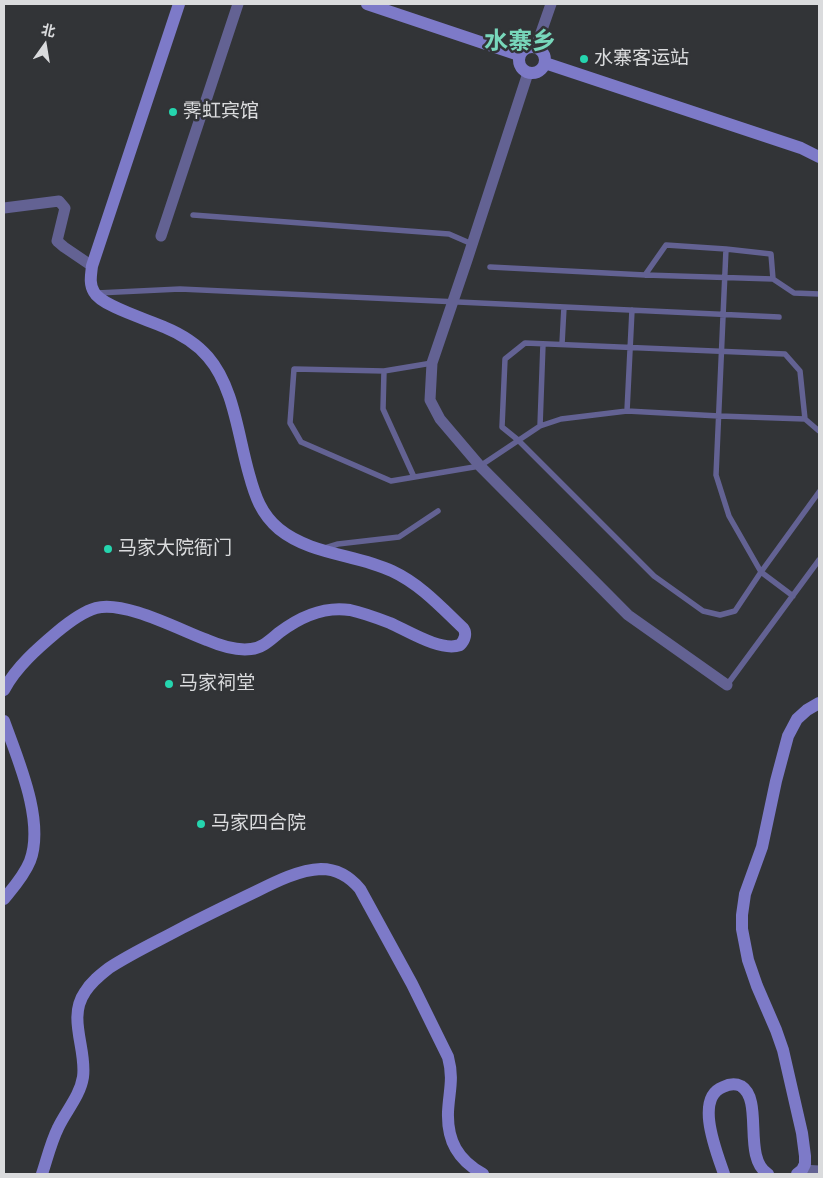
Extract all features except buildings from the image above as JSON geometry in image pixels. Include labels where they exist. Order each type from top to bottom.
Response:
[{"type":"main road","points":[[4,690],[15,674],[53,635],[81,615],[95,608],[102,607],[138,613],[218,644],[239,650],[250,650],[260,646],[289,626],[308,616],[322,611],[337,609],[370,616],[442,645],[456,646],[463,642],[465,632],[463,628],[426,593],[409,580],[393,571],[374,564],[306,545],[288,536],[273,524],[263,512],[252,484],[229,392],[218,370],[190,340],[115,307],[94,293],[90,279],[92,266],[179,4]]},
{"type":"main road","points":[[367,4],[519,55]]},
{"type":"main road","points":[[536,47],[543,53],[545,63],[536,73],[528,73],[520,67],[518,62],[519,55],[527,48],[536,47]]},
{"type":"main road","points":[[545,63],[801,148],[819,157]]},
{"type":"main road","points":[[800,1172],[804,1164],[805,1145],[787,1065],[776,1030],[752,972],[745,945],[742,915],[745,894],[762,847],[788,736],[797,718],[819,703]]},
{"type":"main road","points":[[4,721],[28,792],[34,843],[29,863],[22,876],[4,899]]},
{"type":"main road","points":[[42,1174],[56,1130],[76,1098],[81,1086],[84,1065],[78,1025],[78,1010],[84,993],[90,986],[103,972],[122,960],[213,912],[298,873],[322,869],[340,873],[360,889],[407,976],[444,1049],[451,1068],[452,1079],[448,1112],[451,1138],[461,1157],[482,1174]]},
{"type":"main road","points":[[724,1174],[711,1132],[708,1109],[714,1092],[732,1084],[742,1087],[750,1097],[758,1161],[762,1169],[768,1174]]},
{"type":"street","points":[[162,236],[238,4]]},
{"type":"street","points":[[536,47],[551,4]]},
{"type":"street","points":[[528,73],[432,363],[430,400],[440,419],[480,466],[628,615],[728,685]]},
{"type":"street","points":[[4,208],[59,201],[65,208],[58,241],[64,248],[92,266]]},
{"type":"street","points":[[800,1172],[819,1171]]},
{"type":"lane","points":[[193,215],[448,234],[472,244]]},
{"type":"lane","points":[[645,275],[666,245],[771,254],[773,279]]},
{"type":"lane","points":[[726,249],[716,475],[729,516],[761,572],[793,596]]},
{"type":"lane","points":[[490,267],[773,279],[794,293],[819,294]]},
{"type":"lane","points":[[94,293],[180,289],[779,316]]},
{"type":"lane","points":[[562,344],[564,307]]},
{"type":"lane","points":[[628,411],[632,310]]},
{"type":"lane","points":[[819,431],[805,418],[800,371],[785,354],[525,343],[505,359],[502,427],[518,440],[654,576],[703,611],[720,615],[735,611],[819,492]]},
{"type":"lane","points":[[540,426],[543,344]]},
{"type":"lane","points":[[432,363],[384,371],[294,369],[290,422],[301,442],[391,481],[480,466],[540,426],[561,419],[628,411],[805,418]]},
{"type":"lane","points":[[384,371],[383,409],[414,477]]},
{"type":"lane","points":[[320,550],[338,544],[399,537],[438,511]]},
{"type":"lane","points":[[728,685],[819,560]]},
{"type":"place","name":"水寨客运站","points":[[584,59]]},
{"type":"place","name":"霁虹宾馆","points":[[173,112]]},
{"type":"place","name":"马家大院衙门","points":[[108,549]]},
{"type":"place","name":"马家祠堂","points":[[169,684]]},
{"type":"place","name":"马家四合院","points":[[201,824]]},
{"type":"district","name":"水寨乡","points":[[520,42]]}]
